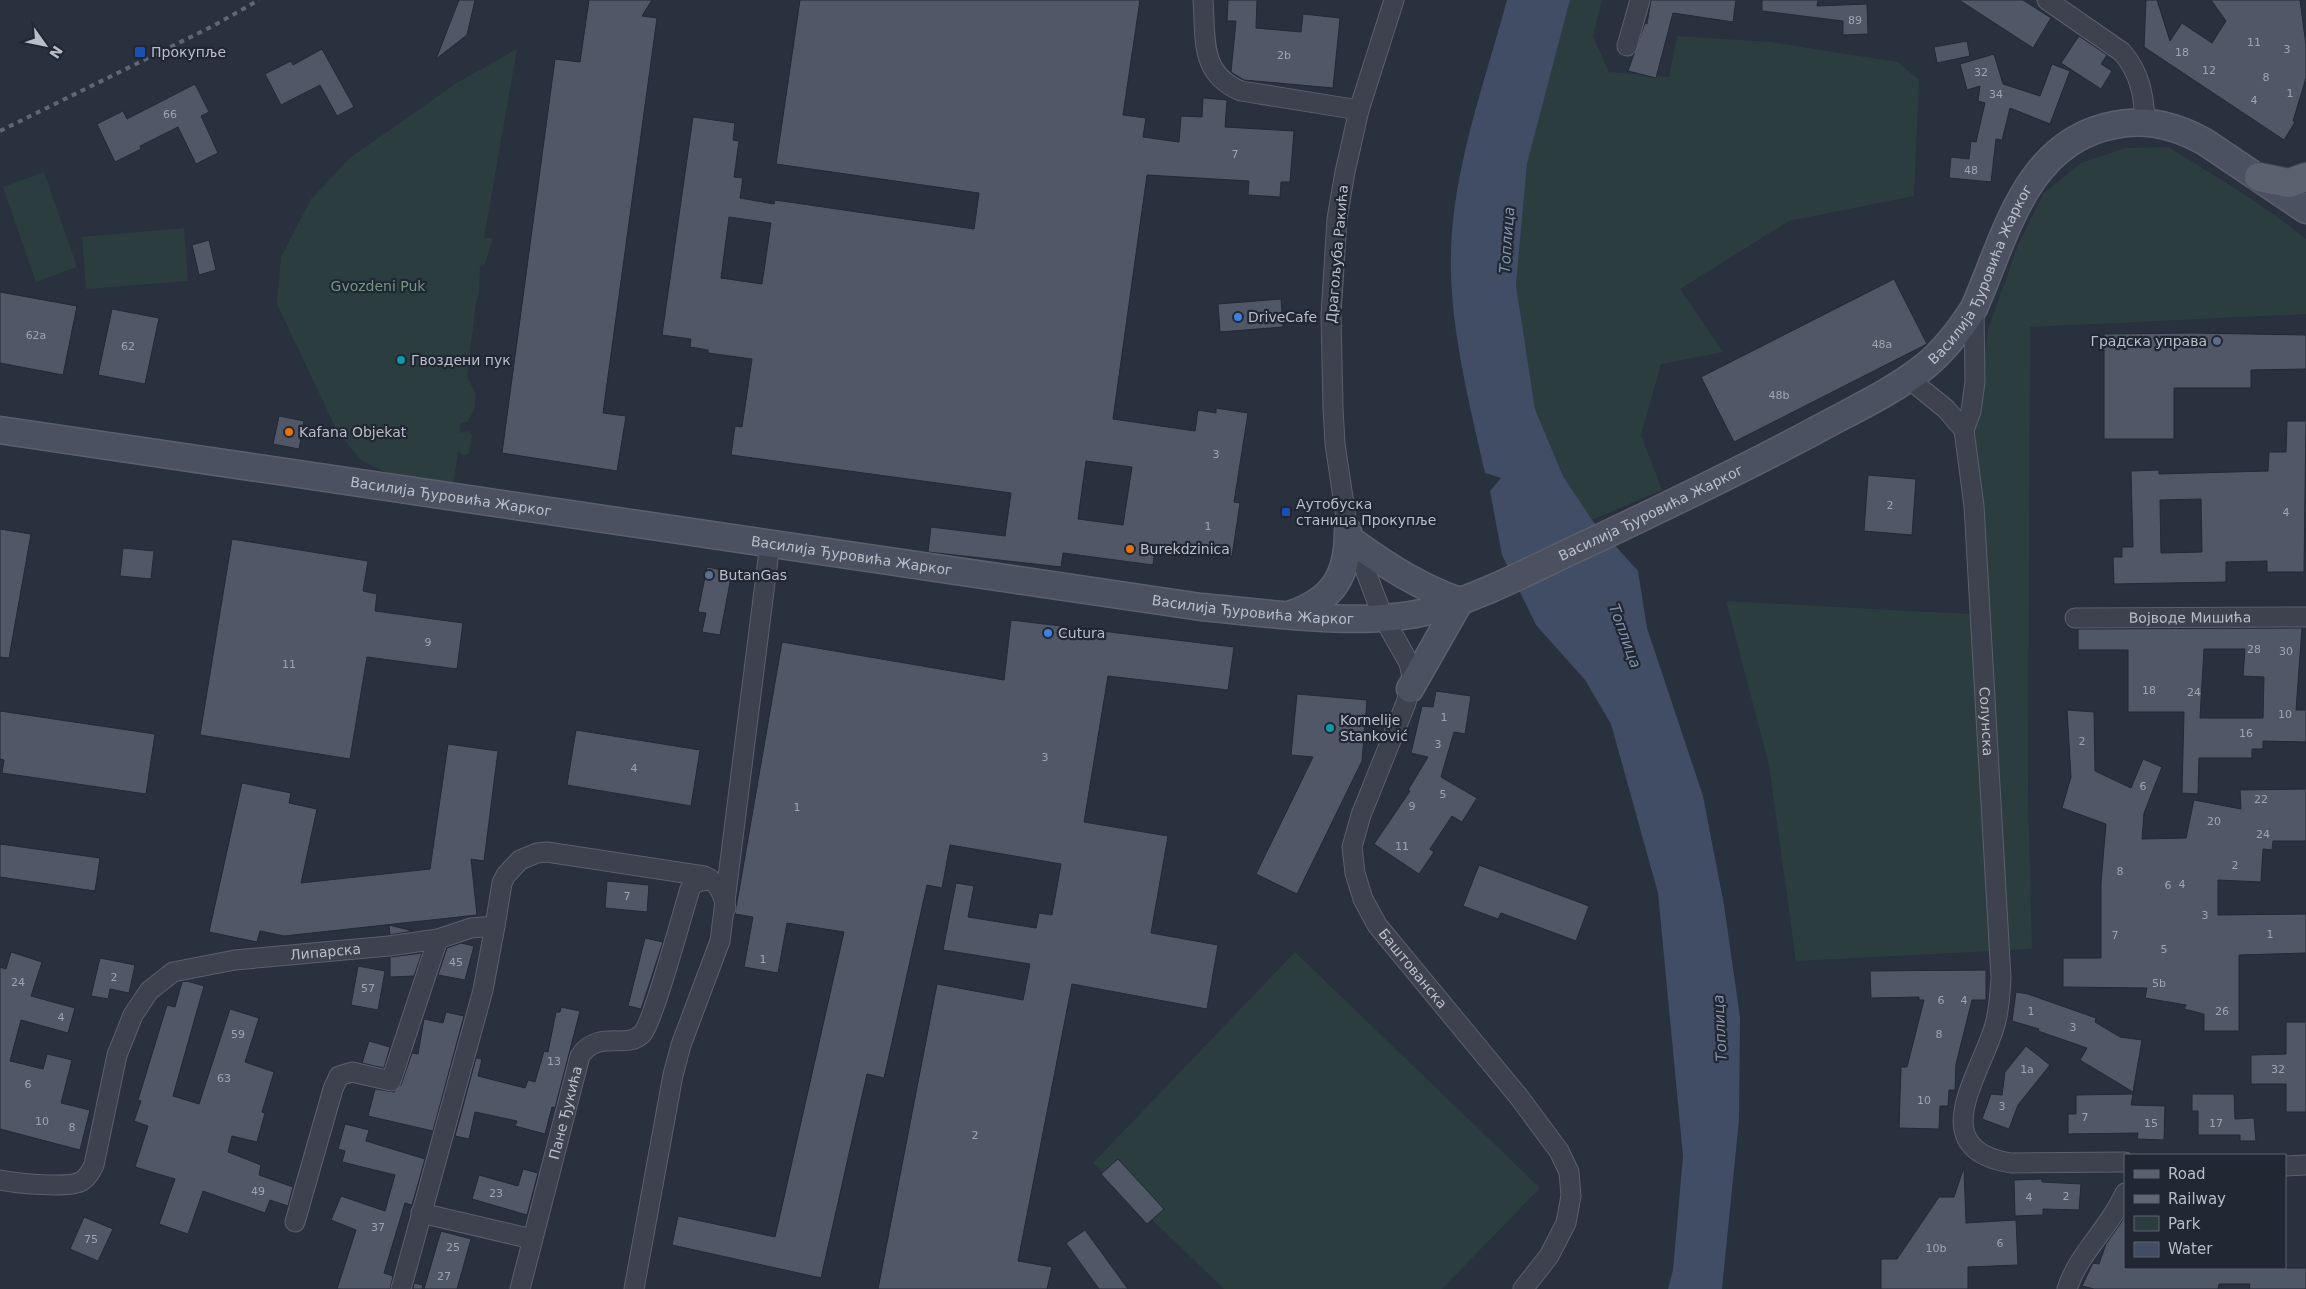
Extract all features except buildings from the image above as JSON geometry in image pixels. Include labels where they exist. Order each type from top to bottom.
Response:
[{"type":"main road","name":"Василија Ђуровића Жарког","points":[[0,430],[1200,607],[1290,615],[1382,617],[1428,612],[1464,599],[1693,494],[1826,425],[1908,378],[1934,358],[1947,345],[1974,308],[2021,196],[2042,167],[2065,144],[2079,136],[2107,126],[2145,122],[2188,132],[2259,177],[2306,210]]},
{"type":"main road","points":[[2259,177],[2289,183],[2306,177]]},
{"type":"main road","points":[[1290,615],[1322,599],[1337,582],[1347,561],[1351,537],[1396,571],[1428,588],[1464,599],[1410,690]]},
{"type":"street","points":[[1203,0],[1208,57],[1220,80],[1241,91],[1358,110]]},
{"type":"street","name":"Драгољуба Ракића","points":[[1382,617],[1351,537],[1335,444],[1331,315],[1337,219],[1345,172],[1358,110],[1394,0]]},
{"type":"street","points":[[1626,46],[1640,0]]},
{"type":"street","points":[[2047,0],[2122,52],[2132,63],[2144,98],[2145,122]]},
{"type":"street","name":"Солунска","points":[[1974,308],[1975,382],[1971,411],[1964,430],[1974,506],[2001,978],[1998,1012],[1969,1094],[1963,1132],[1967,1142],[1977,1152],[1999,1161],[2124,1162]]},
{"type":"street","points":[[1908,378],[1946,409],[1964,430]]},
{"type":"street","points":[[634,1289],[672,1076],[681,1045],[720,942],[726,908],[770,543]]},
{"type":"street","name":"Баштованска","points":[[1382,617],[1409,663],[1412,677],[1410,690],[1356,831],[1352,847],[1355,873],[1363,899],[1377,925],[1520,1097],[1559,1151],[1569,1172],[1571,1196],[1566,1223],[1549,1256],[1523,1289]]},
{"type":"street","name":"Војводе Мишића","points":[[2074,618],[2306,617]]},
{"type":"street","points":[[401,1289],[480,1000],[502,883],[506,875],[520,860],[537,853],[547,852],[697,874],[710,878],[720,890],[726,908]]},
{"type":"street","name":"Пане Ђукића","points":[[520,1289],[580,1056],[586,1048],[596,1042],[636,1038],[642,1034],[652,1009],[690,889],[694,884],[710,878]]},
{"type":"street","name":"Липарска","points":[[0,1180],[30,1185],[80,1182],[88,1175],[94,1165],[117,1055],[133,1015],[149,990],[173,972],[235,960],[317,954],[438,939],[470,928],[495,926]]},
{"type":"street","points":[[295,1222],[332,1089],[339,1076],[360,1073],[391,1081],[438,939]]},
{"type":"street","points":[[2286,1166],[2306,1165]]},
{"type":"street","points":[[2067,1289],[2081,1260],[2120,1204],[2124,1195]]},
{"type":"street","points":[[421,1213],[532,1240]]},
{"type":"green space","points":[[1570,0],[1602,0],[1593,36],[1609,72],[1669,77],[1677,36],[1770,42],[1898,62],[1919,80],[1914,196],[1789,221],[1680,289],[1723,352],[1661,364],[1641,435],[1662,490],[1592,520],[1563,476],[1535,409],[1516,285],[1527,164]]},
{"type":"green space","name":"Gvozdeni Puk","points":[[517,49],[484,238],[493,238],[485,264],[480,265],[479,293],[476,303],[467,377],[476,394],[474,410],[467,422],[461,423],[460,433],[468,431],[472,435],[469,453],[464,456],[458,451],[453,486],[403,480],[362,461],[338,433],[277,304],[281,257],[311,199],[350,158],[458,82]]},
{"type":"green space","points":[[2168,147],[2256,202],[2306,239],[2306,314],[2030,327],[2028,795],[2032,949],[1796,961],[1769,765],[1726,601],[1985,615],[1975,428],[1988,329],[2018,245],[2043,194],[2081,163],[2125,148]]},
{"type":"green space","points":[[44,172],[77,267],[36,282],[3,187]]},
{"type":"green space","points":[[184,228],[188,281],[86,289],[82,237]]},
{"type":"green space","points":[[1295,952],[1540,1188],[1442,1289],[1224,1289],[1093,1163]]},
{"type":"water","name":"Топлица","points":[[1507,0],[1570,0],[1527,164],[1516,285],[1535,409],[1563,476],[1592,520],[1638,571],[1647,628],[1703,796],[1724,905],[1740,1017],[1739,1120],[1722,1289],[1668,1289],[1673,1270],[1683,1156],[1658,893],[1611,724],[1585,680],[1536,625],[1502,555],[1490,491],[1501,478],[1485,473],[1461,363],[1451,280],[1453,220],[1464,157]]},
{"type":"railway","points":[[0,131],[213,26],[259,0]]},
{"type":"place","name":"Прокупље","points":[[140,52]]},
{"type":"place","name":"DriveCafe","points":[[1238,317]]},
{"type":"place","name":"Градска управа","points":[[2217,341]]},
{"type":"place","name":"Гвоздени пук","points":[[401,360]]},
{"type":"place","name":"Kafana Objekat","points":[[289,432]]},
{"type":"place","name":"Аутобуска станица Прокупље","points":[[1286,512]]},
{"type":"place","name":"Burekdzinica","points":[[1130,549]]},
{"type":"place","name":"ButanGas","points":[[709,575]]},
{"type":"place","name":"Cutura","points":[[1048,633]]},
{"type":"place","name":"Kornelije Stanković","points":[[1330,728]]}]
